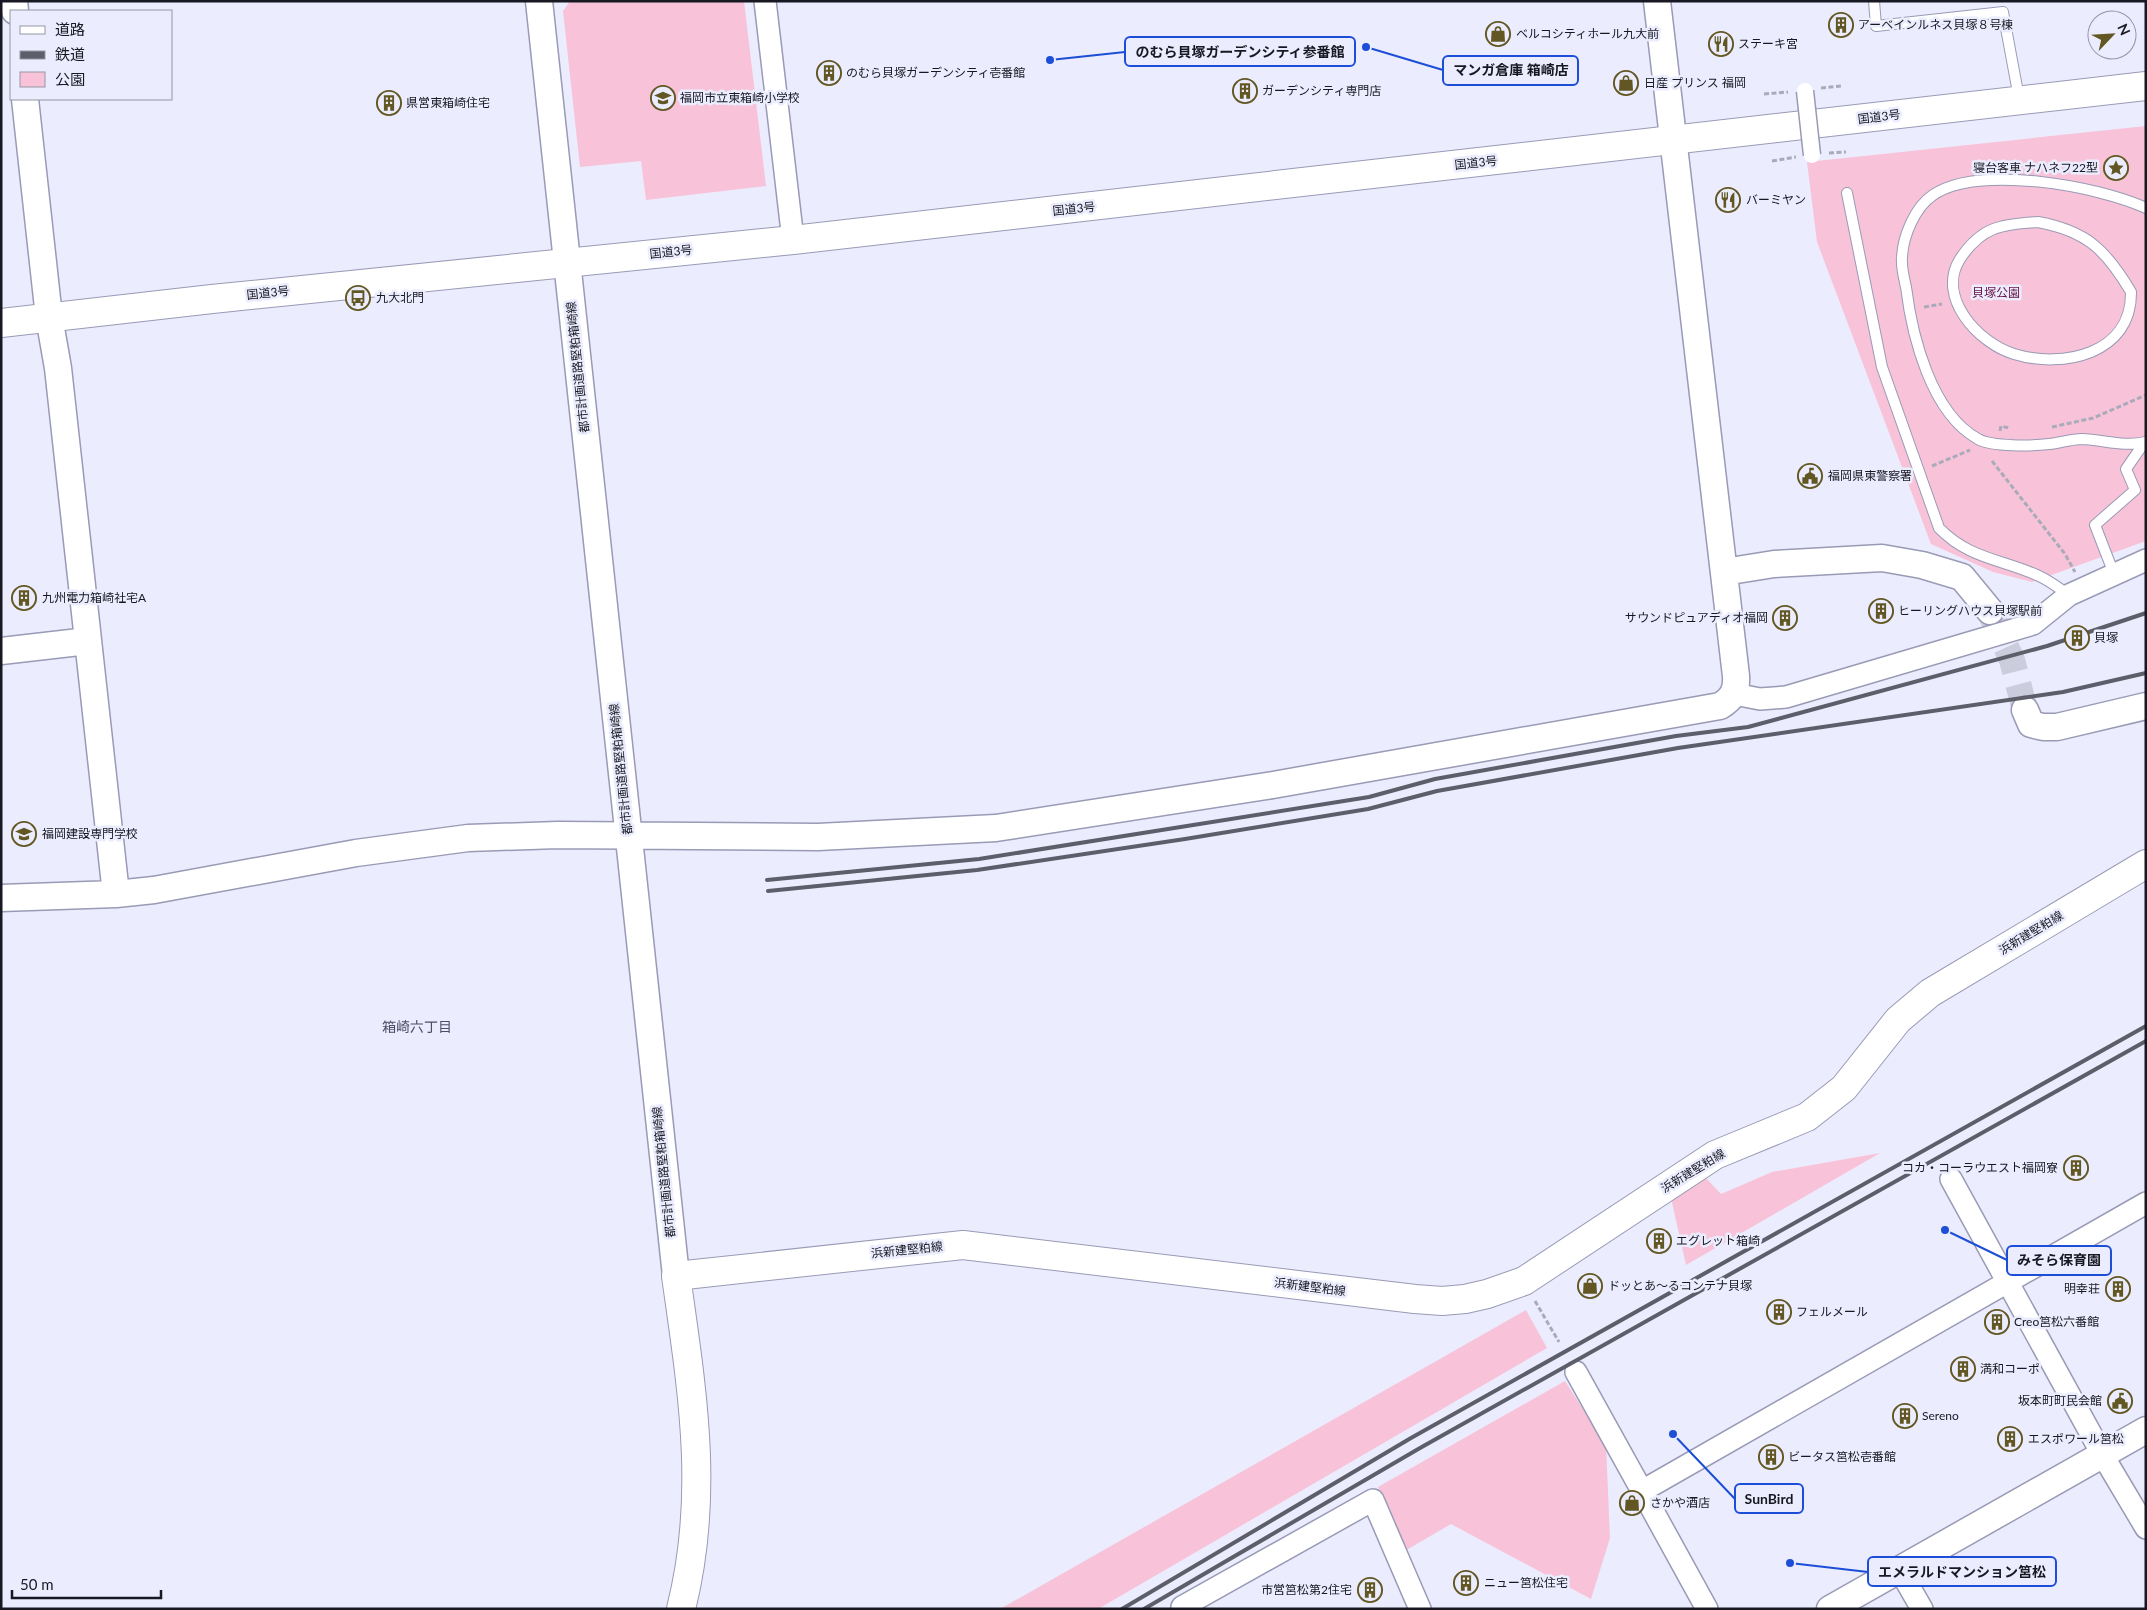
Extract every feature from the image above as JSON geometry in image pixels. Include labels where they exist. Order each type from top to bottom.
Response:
[{"type":"main road","name":"国道3号","points":[[1,323],[793,240],[2146,86]]},
{"type":"main road","name":"浜新建堅粕線","points":[[676,1276],[963,1245],[1415,1300],[1442,1301],[1487,1294],[1524,1281],[1715,1155],[1785,1127],[1827,1103],[1844,1088],[1883,1036],[1912,1006],[1930,993],[2146,864]]},
{"type":"main road","points":[[676,1276],[692,1396],[697,1479],[694,1546],[681,1609]]},
{"type":"street","name":"都市計画道路堅粕箱崎線","points":[[539,1],[676,1276]]},
{"type":"street","points":[[765,1],[793,240]]},
{"type":"street","points":[[1,898],[116,894],[190,884],[356,853],[429,842],[549,835],[818,837],[1006,827],[1264,786],[1720,706],[1734,694],[1736,676],[1657,1]]},
{"type":"street","points":[[1805,91],[1812,155]]},
{"type":"street","points":[[25,100],[49,317],[58,368],[116,894]]},
{"type":"street","points":[[1724,572],[1774,564],[1882,558],[1922,565],[1962,577],[1990,611]]},
{"type":"street","points":[[1734,694],[1760,699],[1786,697],[2033,624],[2076,592],[2146,560]]},
{"type":"street","points":[[1,651],[88,641]]},
{"type":"street","points":[[2024,710],[2032,724],[2057,728],[2146,706]]},
{"type":"street","points":[[1951,1179],[2102,1454],[2145,1524]]},
{"type":"street","points":[[1642,1491],[2146,1204]]},
{"type":"street","points":[[1576,1372],[1707,1609]]},
{"type":"street","points":[[1830,1609],[2146,1430]]},
{"type":"street","points":[[1181,1608],[1373,1500],[1420,1609]]},
{"type":"street","points":[[1899,1569],[1922,1609]]},
{"type":"lane","points":[[1874,1],[1876,26],[2002,12],[2020,101]]},
{"type":"lane","points":[[2145,442],[2132,445],[2082,439],[2046,445],[1990,444],[1970,434],[1941,400],[1918,352],[1908,308],[1902,258],[1907,234],[1920,208],[1932,195],[1967,183],[2012,179],[2070,186],[2106,194],[2146,208]]},
{"type":"lane","points":[[1847,193],[1882,367],[1939,528],[1952,542],[1972,552],[2076,592]]},
{"type":"lane","points":[[2038,222],[2072,232],[2093,244],[2108,256],[2131,292],[2125,321],[2105,346],[2097,351],[2058,360],[2032,358],[1997,347],[1970,321],[1955,303],[1952,274],[1968,247],[1980,235],[1994,229],[2038,222]]},
{"type":"lane","points":[[2114,574],[2095,525],[2135,490],[2126,469],[2145,442]]},
{"type":"path","points":[[1992,461],[2065,554],[2076,592]]},
{"type":"path","points":[[1524,1281],[1558,1342]]},
{"type":"green space","name":"福岡市立東箱崎小学校","points":[[570,1],[744,1],[766,186],[646,200],[641,161],[580,167],[563,11]]},
{"type":"green space","name":"貝塚公園","points":[[2146,126],[2146,541],[2032,582],[1993,572],[1931,544],[1817,242],[1807,162]]},
{"type":"green space","points":[[1880,1153],[1686,1265],[1671,1198],[1706,1178],[1721,1194],[1772,1172]]},
{"type":"green space","points":[[1526,1310],[1547,1348],[1098,1609],[1000,1609]]},
{"type":"green space","points":[[1565,1381],[1606,1445],[1610,1538],[1591,1599],[1451,1524],[1403,1552],[1378,1487]]},
{"type":"tunnel","points":[[1990,612],[2012,660],[2025,710]]},
{"type":"railway","points":[[767,880],[979,859],[1369,797],[1435,779],[1676,736],[1748,727],[2047,646],[2146,613]]},
{"type":"railway","points":[[768,891],[977,870],[1185,839],[1368,809],[1437,791],[1678,748],[2063,692],[2146,673]]},
{"type":"railway","points":[[1122,1609],[1411,1438],[2146,1026]]},
{"type":"railway","points":[[1144,1609],[1420,1448],[2146,1041]]},
{"type":"place","name":"アーベインルネス貝塚８号棟","points":[[1841,25]]},
{"type":"place","name":"ベルコシティホール九大前","points":[[1498,34]]},
{"type":"place","name":"ステーキ宮","points":[[1721,44]]},
{"type":"place","name":"マンガ倉庫 箱崎店","points":[[1366,47]]},
{"type":"place","name":"のむら貝塚ガーデンシティ参番館","points":[[1050,60]]},
{"type":"place","name":"のむら貝塚ガーデンシティ壱番館","points":[[829,73]]},
{"type":"place","name":"日産 プリンス 福岡","points":[[1626,83]]},
{"type":"place","name":"ガーデンシティ専門店","points":[[1245,91]]},
{"type":"place","name":"福岡市立東箱崎小学校","points":[[663,98]]},
{"type":"place","name":"県営東箱崎住宅","points":[[389,103]]},
{"type":"place","name":"寝台客車 ナハネフ22型","points":[[2116,168]]},
{"type":"place","name":"バーミヤン","points":[[1728,200]]},
{"type":"place","name":"九大北門","points":[[358,298]]},
{"type":"place","name":"福岡県東警察署","points":[[1810,476]]},
{"type":"place","name":"九州電力箱崎社宅A","points":[[24,598]]},
{"type":"place","name":"ヒーリングハウス貝塚駅前","points":[[1881,611]]},
{"type":"place","name":"サウンドピュアディオ福岡","points":[[1785,618]]},
{"type":"place","name":"貝塚","points":[[2077,638]]},
{"type":"place","name":"福岡建設専門学校","points":[[24,834]]},
{"type":"place","name":"コカ・コーラウエスト福岡寮","points":[[2076,1168]]},
{"type":"place","name":"みそら保育園","points":[[1945,1230]]},
{"type":"place","name":"エグレット箱崎","points":[[1659,1241]]},
{"type":"place","name":"ドッとあ～るコンテナ貝塚","points":[[1590,1286]]},
{"type":"place","name":"明幸荘","points":[[2118,1289]]},
{"type":"place","name":"フェルメール","points":[[1779,1312]]},
{"type":"place","name":"Creo筥松六番館","points":[[1997,1322]]},
{"type":"place","name":"満和コーポ","points":[[1963,1369]]},
{"type":"place","name":"坂本町町民会館","points":[[2120,1401]]},
{"type":"place","name":"Sereno","points":[[1905,1416]]},
{"type":"place","name":"SunBird","points":[[1673,1434]]},
{"type":"place","name":"エスポワール筥松","points":[[2010,1439]]},
{"type":"place","name":"ビータス筥松壱番館","points":[[1771,1457]]},
{"type":"place","name":"さかや酒店","points":[[1632,1503]]},
{"type":"place","name":"エメラルドマンション筥松","points":[[1790,1563]]},
{"type":"place","name":"ニュー筥松住宅","points":[[1466,1583]]},
{"type":"place","name":"市営筥松第2住宅","points":[[1370,1590]]},
{"type":"district","name":"箱崎六丁目","points":[[417,1027]]}]
